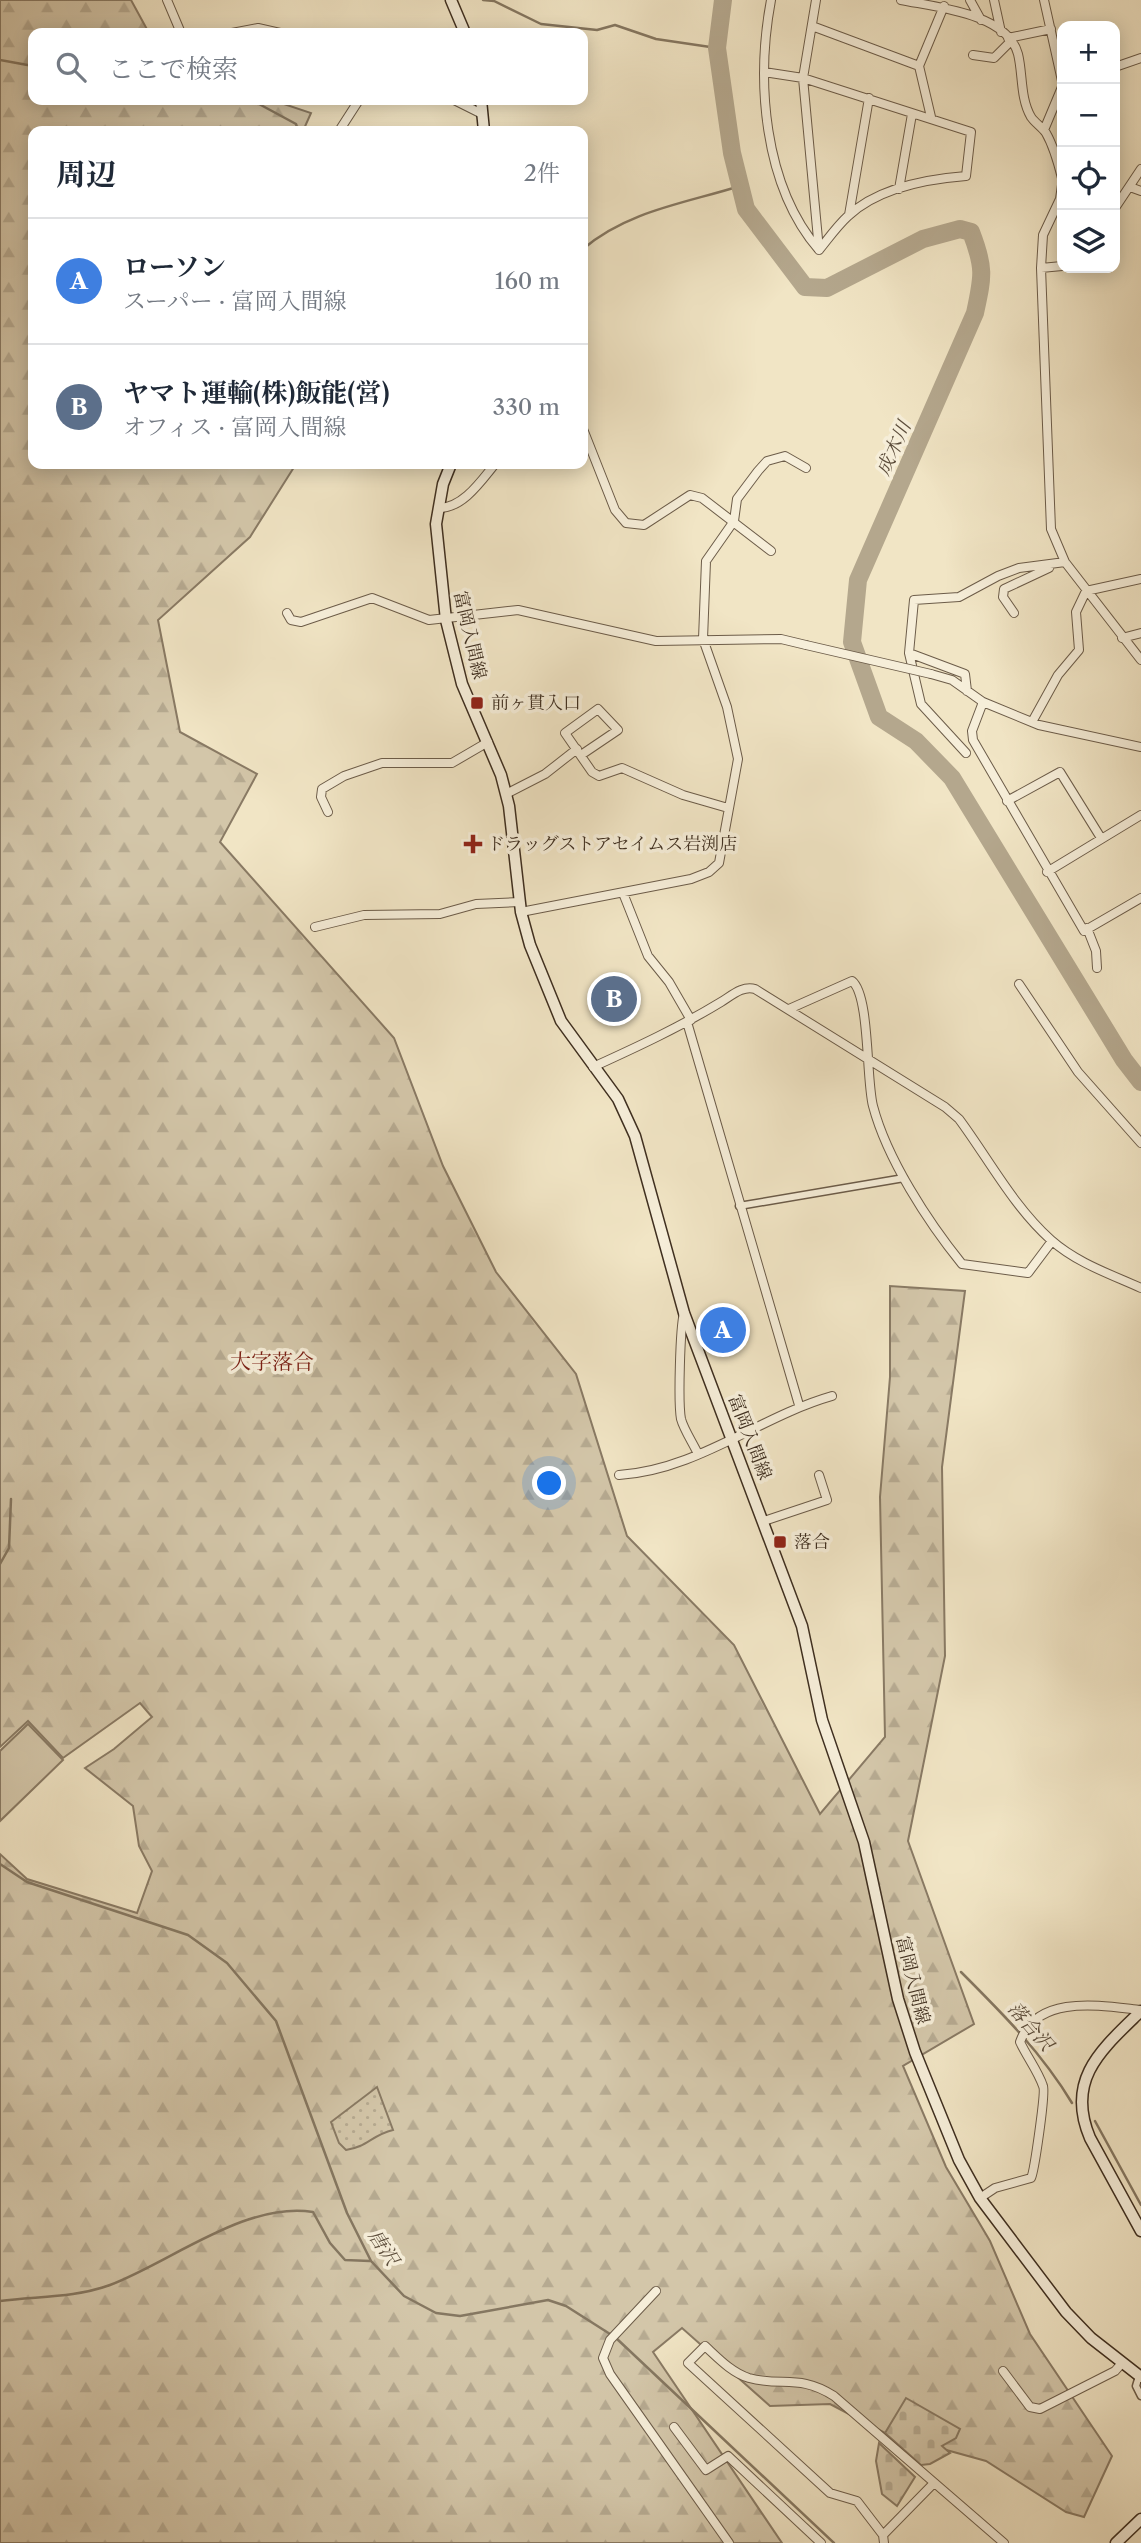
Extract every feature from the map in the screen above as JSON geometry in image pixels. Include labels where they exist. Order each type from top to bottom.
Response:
[{"type":"main road","points":[[453,3],[463,28]]},
{"type":"main road","points":[[481,105],[483,126]]},
{"type":"main road","name":"富岡入間線","points":[[449,469],[439,508],[436,544],[446,620],[462,684],[488,742],[506,794],[520,907],[550,998],[561,1021],[618,1099],[635,1136],[684,1313],[802,1626],[822,1720],[864,1842],[898,2000],[915,2052],[945,2125],[981,2198],[1066,2312],[1140,2377]]},
{"type":"main road","points":[[1141,2011],[1097,2054],[1085,2081],[1081,2100],[1083,2123],[1141,2231]]},
{"type":"main road","points":[[1116,2543],[1141,2519]]},
{"type":"street","points":[[167,0],[178,28]]},
{"type":"street","points":[[771,0],[764,72],[772,156],[806,234],[819,250]]},
{"type":"street","points":[[816,0],[803,78],[819,250]]},
{"type":"street","points":[[901,0],[944,6],[981,20],[1007,37],[1051,30]]},
{"type":"street","points":[[970,0],[981,20]]},
{"type":"street","points":[[994,0],[1007,37],[1017,52],[1022,89],[1031,117],[1044,130],[1057,156]]},
{"type":"street","points":[[1044,0],[1057,58]]},
{"type":"street","points":[[931,117],[919,66],[944,6]]},
{"type":"street","points":[[812,26],[919,66]]},
{"type":"street","points":[[973,55],[994,58],[1007,37]]},
{"type":"street","points":[[1120,65],[1141,58]]},
{"type":"street","points":[[764,72],[803,78],[971,132],[966,176],[931,179],[899,189],[849,215],[819,250]]},
{"type":"street","points":[[849,215],[869,99]]},
{"type":"street","points":[[1044,130],[1057,99]]},
{"type":"street","points":[[342,126],[356,105]]},
{"type":"street","points":[[464,105],[482,114]]},
{"type":"street","points":[[899,189],[912,114]]},
{"type":"street","points":[[1120,201],[1141,169]]},
{"type":"street","points":[[1130,187],[1141,191]]},
{"type":"street","points":[[1057,205],[1043,235],[1041,268],[1050,523],[1065,562],[1141,660]]},
{"type":"street","points":[[1041,268],[1057,266]]},
{"type":"street","points":[[588,442],[615,510],[626,523],[644,525],[690,495],[702,498],[771,551]]},
{"type":"street","points":[[315,927],[364,915],[440,914],[476,904],[520,907],[623,893],[691,879],[709,872],[719,863],[738,759],[727,707],[703,639],[706,561],[734,521],[737,499],[767,461],[785,456],[806,468]]},
{"type":"street","points":[[439,508],[450,508],[466,496],[490,469]]},
{"type":"street","points":[[1014,613],[1003,597],[1004,589],[1065,562]]},
{"type":"street","points":[[966,754],[921,704],[909,653],[914,600],[959,597],[1019,568],[1065,562]]},
{"type":"street","points":[[1086,591],[1141,579]]},
{"type":"street","points":[[1032,722],[1058,675],[1079,650],[1076,612],[1086,591]]},
{"type":"street","points":[[287,613],[291,621],[301,622],[372,598],[429,620],[518,610],[656,640],[781,639],[952,680],[983,702],[1032,722],[1141,747]]},
{"type":"street","points":[[1122,638],[1141,633]]},
{"type":"street","points":[[909,653],[965,674],[967,691]]},
{"type":"street","points":[[983,702],[972,731],[973,740],[1047,872],[1084,931],[1141,898]]},
{"type":"street","points":[[506,794],[536,780],[579,752],[618,730],[598,709],[565,733],[579,752],[592,772],[599,776],[622,768],[683,795],[728,807]]},
{"type":"street","points":[[328,811],[321,797],[322,789],[344,776],[382,763],[452,763],[488,742]]},
{"type":"street","points":[[1007,801],[1060,772],[1101,838]]},
{"type":"street","points":[[1047,872],[1141,814]]},
{"type":"street","points":[[623,893],[648,956],[669,982],[689,1021],[739,1206],[799,1405]]},
{"type":"street","points":[[1087,928],[1096,951],[1097,968]]},
{"type":"street","points":[[789,1009],[852,981],[857,984],[864,1014],[873,1106],[904,1178],[943,1241],[962,1264],[1028,1273],[1052,1241]]},
{"type":"street","points":[[1019,984],[1078,1072],[1141,1143]]},
{"type":"street","points":[[593,1067],[689,1021],[748,987],[867,1057],[958,1119],[1021,1207],[1052,1241],[1104,1273],[1141,1288]]},
{"type":"street","points":[[739,1206],[904,1178]]},
{"type":"street","points":[[684,1313],[679,1332],[683,1354],[681,1418],[698,1454]]},
{"type":"street","points":[[619,1475],[643,1474],[698,1454],[733,1441],[799,1405],[832,1396]]},
{"type":"street","points":[[764,1521],[827,1500],[819,1475]]},
{"type":"street","points":[[981,2198],[995,2188],[1031,2178],[1035,2172],[1037,2135],[1046,2098],[1044,2087],[1020,2042],[1031,2023],[1049,2013],[1081,2004],[1141,2011]]},
{"type":"street","points":[[656,2291],[610,2340],[603,2358],[610,2374],[729,2543]]},
{"type":"street","points":[[933,2484],[884,2539],[857,2501],[830,2493],[688,2363],[705,2346],[725,2364],[749,2378],[816,2384],[842,2402],[933,2484],[1004,2543]]},
{"type":"street","points":[[1003,2371],[1030,2407],[1040,2409],[1115,2371],[1122,2363]]},
{"type":"street","points":[[1140,2377],[1136,2386],[1141,2396]]},
{"type":"street","points":[[674,2427],[706,2470],[728,2456],[821,2543]]},
{"type":"green space","points":[[0,0],[131,0],[146,28],[28,28],[28,105],[287,105],[311,113],[305,126],[28,126],[28,469],[293,469],[250,537],[158,620],[180,732],[257,774],[220,842],[394,1038],[443,1166],[496,1272],[576,1374],[627,1536],[734,1645],[820,1814],[885,1737],[880,1497],[890,1377],[890,1286],[965,1291],[942,1467],[945,1656],[908,1841],[974,2024],[903,2066],[946,2167],[990,2241],[1030,2334],[1112,2456],[1084,2517],[1066,2512],[986,2461],[885,2433],[830,2404],[770,2406],[682,2328],[653,2352],[782,2543],[0,2543],[0,1854],[27,1879],[137,1913],[152,1871],[139,1846],[133,1806],[85,1768],[114,1749],[152,1717],[140,1703],[63,1758],[28,1721],[0,1747]]},
{"type":"green space","points":[[28,1724],[63,1760],[0,1821],[0,1751]]},
{"type":"green space","points":[[377,2087],[393,2130],[346,2150],[339,2143],[331,2122]]},
{"type":"green space","points":[[906,2398],[960,2429],[956,2438],[942,2446],[950,2453],[930,2464],[921,2465],[885,2433]]},
{"type":"green space","points":[[879,2443],[915,2477],[897,2506],[882,2494],[876,2461]]},
{"type":"waterway","points":[[483,0],[494,1],[541,24],[578,28]]},
{"type":"waterway","name":"成木川","points":[[723,0],[717,48],[732,153],[746,209],[805,287],[827,288],[923,239],[960,229],[971,232],[979,255],[981,272],[975,313],[858,580],[852,642],[879,717],[916,741],[952,778],[1124,1060],[1141,1082]]},
{"type":"waterway","points":[[588,29],[597,30],[615,25],[656,39],[717,48]]},
{"type":"waterway","points":[[0,60],[28,65]]},
{"type":"waterway","points":[[261,105],[297,126]]},
{"type":"waterway","points":[[588,245],[600,236],[638,217],[740,186]]},
{"type":"waterway","points":[[0,1564],[9,1548],[11,1499]]},
{"type":"waterway","name":"唐沢","points":[[0,1864],[27,1882],[188,1935],[227,1963],[276,2021],[347,2213],[371,2261],[404,2296],[436,2313],[460,2316],[548,2300],[566,2306],[610,2334]]},
{"type":"waterway","name":"落合沢","points":[[961,1972],[1035,2051],[1072,2103]]},
{"type":"waterway","name":"落合沢","points":[[1095,2121],[1141,2205]]},
{"type":"waterway","points":[[0,2301],[69,2294],[110,2285],[235,2224],[288,2211],[313,2212],[330,2243],[345,2260],[370,2261]]},
{"type":"waterway","name":"唐沢","points":[[616,2338],[834,2543]]},
{"type":"place","name":"前ヶ貫入口","points":[[477,703]]},
{"type":"place","name":"ドラッグストアセイムス岩渕店","points":[[473,844]]},
{"type":"place","name":"ヤマト運輸(株)飯能(営)","points":[[614,999]]},
{"type":"place","name":"ローソン","points":[[723,1330]]},
{"type":"place","name":"落合","points":[[780,1542]]},
{"type":"district","name":"大字落合","points":[[272,1362]]}]
